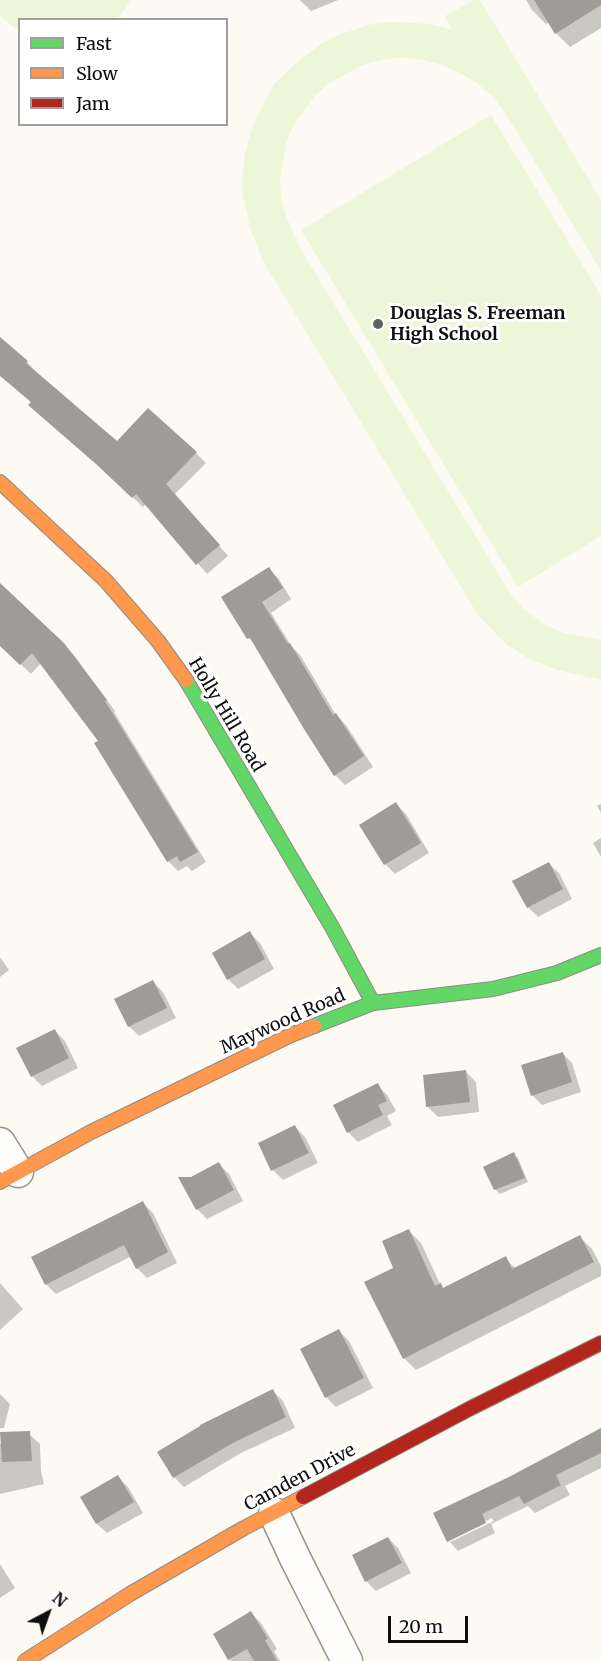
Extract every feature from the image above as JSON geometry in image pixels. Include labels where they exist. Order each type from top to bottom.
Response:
[{"type":"street","name":"Holly Hill Road","points":[[0,482],[106,581],[158,641],[195,696],[332,927],[373,1003]]},
{"type":"street","name":"Maywood Road","points":[[9,1177],[91,1132],[291,1035],[373,1003],[493,989],[557,973],[601,955]]},
{"type":"street","points":[[0,1143],[9,1177]]},
{"type":"street","name":"Camden Drive","points":[[25,1661],[130,1594],[244,1528],[469,1409],[601,1343]]},
{"type":"street","points":[[274,1513],[347,1661]]},
{"type":"green space","points":[[0,0],[132,0],[118,18],[18,18],[18,30],[0,16]]},
{"type":"green space","points":[[474,0],[480,0],[601,200],[601,271],[506,114],[493,97],[477,83],[460,73],[424,60],[404,57],[363,65],[329,83],[314,97],[292,128],[286,145],[280,179],[281,197],[286,216],[300,248],[510,593],[523,608],[550,627],[567,634],[601,640],[601,680],[558,670],[531,660],[506,644],[478,615],[263,261],[250,228],[243,196],[245,152],[253,125],[274,84],[297,62],[336,36],[368,25],[402,22],[436,25],[452,30],[445,16]]},
{"type":"green space","points":[[491,115],[601,295],[601,536],[518,587],[301,230]]},
{"type":"building","points":[[534,0],[601,0],[601,5],[555,34]]},
{"type":"building","points":[[0,337],[28,361],[26,363],[117,441],[148,408],[197,452],[166,484],[220,545],[196,565],[136,494],[132,498],[28,405],[31,402],[0,376]]},
{"type":"building","points":[[269,567],[283,588],[262,602],[288,644],[290,643],[333,715],[336,713],[364,756],[334,776],[250,638],[247,639],[221,597]]},
{"type":"building","points":[[0,583],[64,643],[107,700],[105,701],[198,852],[180,862],[177,856],[167,862],[94,743],[98,741],[32,653],[20,665],[0,646]]},
{"type":"building","points":[[396,802],[421,843],[384,865],[359,825]]},
{"type":"building","points":[[549,862],[563,889],[527,908],[512,881]]},
{"type":"building","points":[[250,931],[265,959],[227,980],[212,953]]},
{"type":"building","points":[[153,980],[167,1008],[128,1027],[114,999]]},
{"type":"building","points":[[55,1029],[69,1058],[31,1077],[16,1048]]},
{"type":"building","points":[[563,1052],[572,1082],[531,1096],[521,1065]]},
{"type":"building","points":[[466,1070],[470,1102],[426,1107],[423,1075]]},
{"type":"building","points":[[378,1083],[387,1101],[378,1105],[383,1115],[347,1133],[333,1105]]},
{"type":"building","points":[[295,1125],[309,1153],[271,1171],[258,1143]]},
{"type":"building","points":[[514,1152],[525,1178],[494,1190],[483,1167]]},
{"type":"building","points":[[219,1162],[234,1190],[196,1210],[178,1177],[191,1177]]},
{"type":"building","points":[[143,1201],[168,1252],[136,1269],[124,1245],[45,1285],[31,1257]]},
{"type":"building","points":[[409,1229],[435,1286],[441,1283],[443,1288],[506,1256],[512,1269],[580,1235],[594,1262],[403,1359],[364,1282],[393,1268],[382,1241]]},
{"type":"building","points":[[339,1329],[364,1378],[325,1398],[300,1349]]},
{"type":"building","points":[[273,1389],[286,1417],[231,1444],[173,1478],[157,1452],[200,1425]]},
{"type":"building","points":[[601,1428],[601,1453],[556,1475],[561,1485],[524,1504],[519,1496],[482,1514],[486,1523],[447,1542],[433,1513],[509,1477]]},
{"type":"building","points":[[30,1431],[32,1461],[2,1462],[0,1432]]},
{"type":"building","points":[[118,1475],[134,1502],[96,1524],[80,1497]]},
{"type":"building","points":[[388,1537],[402,1563],[365,1582],[352,1555]]},
{"type":"building","points":[[251,1611],[268,1639],[265,1640],[277,1661],[254,1661],[247,1649],[228,1660],[213,1634]]},
{"type":"traffic: fast","points":[[186,680],[332,927],[373,1003]]},
{"type":"traffic: fast","points":[[314,1026],[373,1003],[493,989],[557,973],[601,955]]},
{"type":"traffic: slow","points":[[0,482],[106,581],[158,641],[186,680]]},
{"type":"traffic: slow","points":[[0,1182],[91,1132],[314,1026]]},
{"type":"traffic: slow","points":[[25,1661],[130,1594],[244,1528],[303,1497]]},
{"type":"traffic: jam","points":[[303,1497],[469,1409],[601,1343]]},
{"type":"place","name":"Douglas S. Freeman High School","points":[[378,324]]}]
